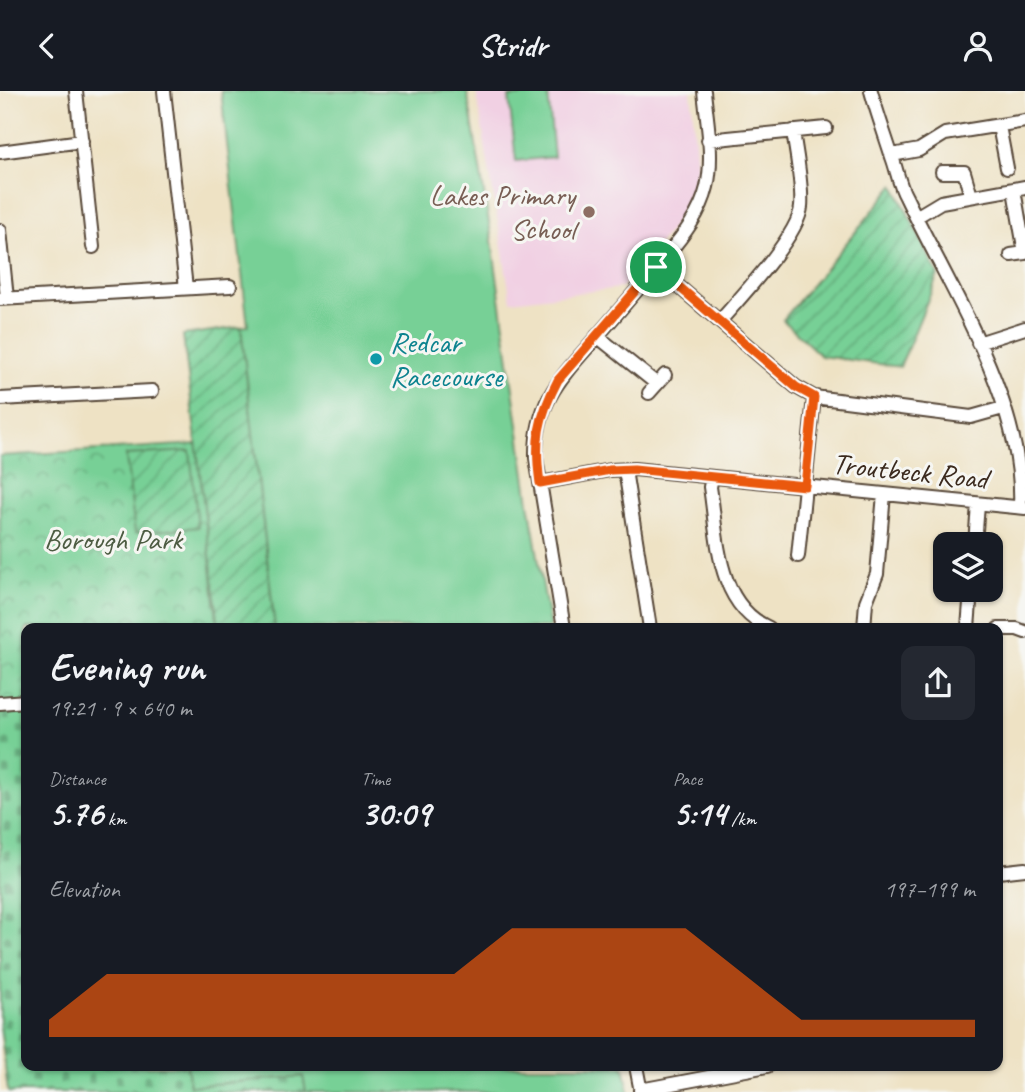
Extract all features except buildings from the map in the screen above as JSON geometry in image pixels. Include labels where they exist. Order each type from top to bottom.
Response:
[{"type":"street","points":[[76,91],[93,247]]},
{"type":"street","points":[[164,91],[186,288]]},
{"type":"street","points":[[563,623],[540,483],[536,443],[542,413],[558,380],[656,267],[696,216],[707,189],[710,166],[704,91]]},
{"type":"street","points":[[871,91],[904,194],[994,374],[1003,408],[1013,430],[1022,508]]},
{"type":"street","points":[[892,155],[919,150],[945,134],[1025,121]]},
{"type":"street","points":[[999,126],[1007,168]]},
{"type":"street","points":[[709,139],[826,128]]},
{"type":"street","points":[[720,321],[750,286],[797,221],[801,207],[793,131]]},
{"type":"street","points":[[0,152],[82,141]]},
{"type":"street","points":[[942,172],[964,172],[971,196]]},
{"type":"street","points":[[916,217],[941,202],[1019,189],[1025,253],[1011,255]]},
{"type":"street","points":[[0,230],[4,299],[230,286]]},
{"type":"street","points":[[656,267],[796,387],[814,397],[971,417],[1003,408]]},
{"type":"street","points":[[978,343],[1025,328]]},
{"type":"street","points":[[597,336],[657,384]]},
{"type":"street","points":[[0,399],[152,391]]},
{"type":"street","points":[[798,557],[814,397]]},
{"type":"street","points":[[625,470],[649,623]]},
{"type":"street","name":"Troutbeck Road","points":[[540,483],[625,470],[1022,508]]},
{"type":"street","points":[[712,477],[710,487],[726,582],[748,623]]},
{"type":"street","points":[[864,623],[866,602],[877,574],[884,494]]},
{"type":"street","points":[[976,532],[978,504]]},
{"type":"street","points":[[968,623],[970,602]]},
{"type":"street","points":[[1003,629],[1025,632]]},
{"type":"street","points":[[0,703],[21,701]]},
{"type":"street","points":[[1003,868],[1025,869]]},
{"type":"street","points":[[637,1071],[640,1091],[742,1071]]},
{"type":"shaded area","name":"Lakes Primary School","points":[[476,91],[691,91],[697,167],[691,196],[672,228],[621,288],[511,301]]},
{"type":"green space","name":"Redcar Racecourse","points":[[221,91],[467,91],[549,623],[274,623],[241,327],[248,326]]},
{"type":"green space","points":[[548,93],[554,157],[516,161],[509,97]]},
{"type":"green space","points":[[894,185],[938,275],[900,367],[821,356],[783,320]]},
{"type":"green space","points":[[241,327],[274,623],[218,623],[183,335]]},
{"type":"green space","name":"Borough Park","points":[[197,444],[217,623],[21,623],[21,705],[0,707],[0,456]]},
{"type":"green space","points":[[190,451],[198,527],[135,533],[126,455]]},
{"type":"green space","points":[[21,705],[21,1071],[188,1071],[190,1086],[304,1076],[306,1092],[8,1092],[0,1025],[0,707]]},
{"type":"green space","points":[[188,1071],[625,1071],[629,1092],[306,1092],[303,1076],[190,1086]]},
{"type":"place","name":"Lakes Primary School","points":[[589,212]]},
{"type":"place","name":"Redcar Racecourse","points":[[376,359]]},
{"type":"route","points":[[656,267],[796,387],[814,397],[805,486],[634,469],[610,470],[540,483],[536,458],[537,432],[542,413],[558,380],[656,267]]}]
